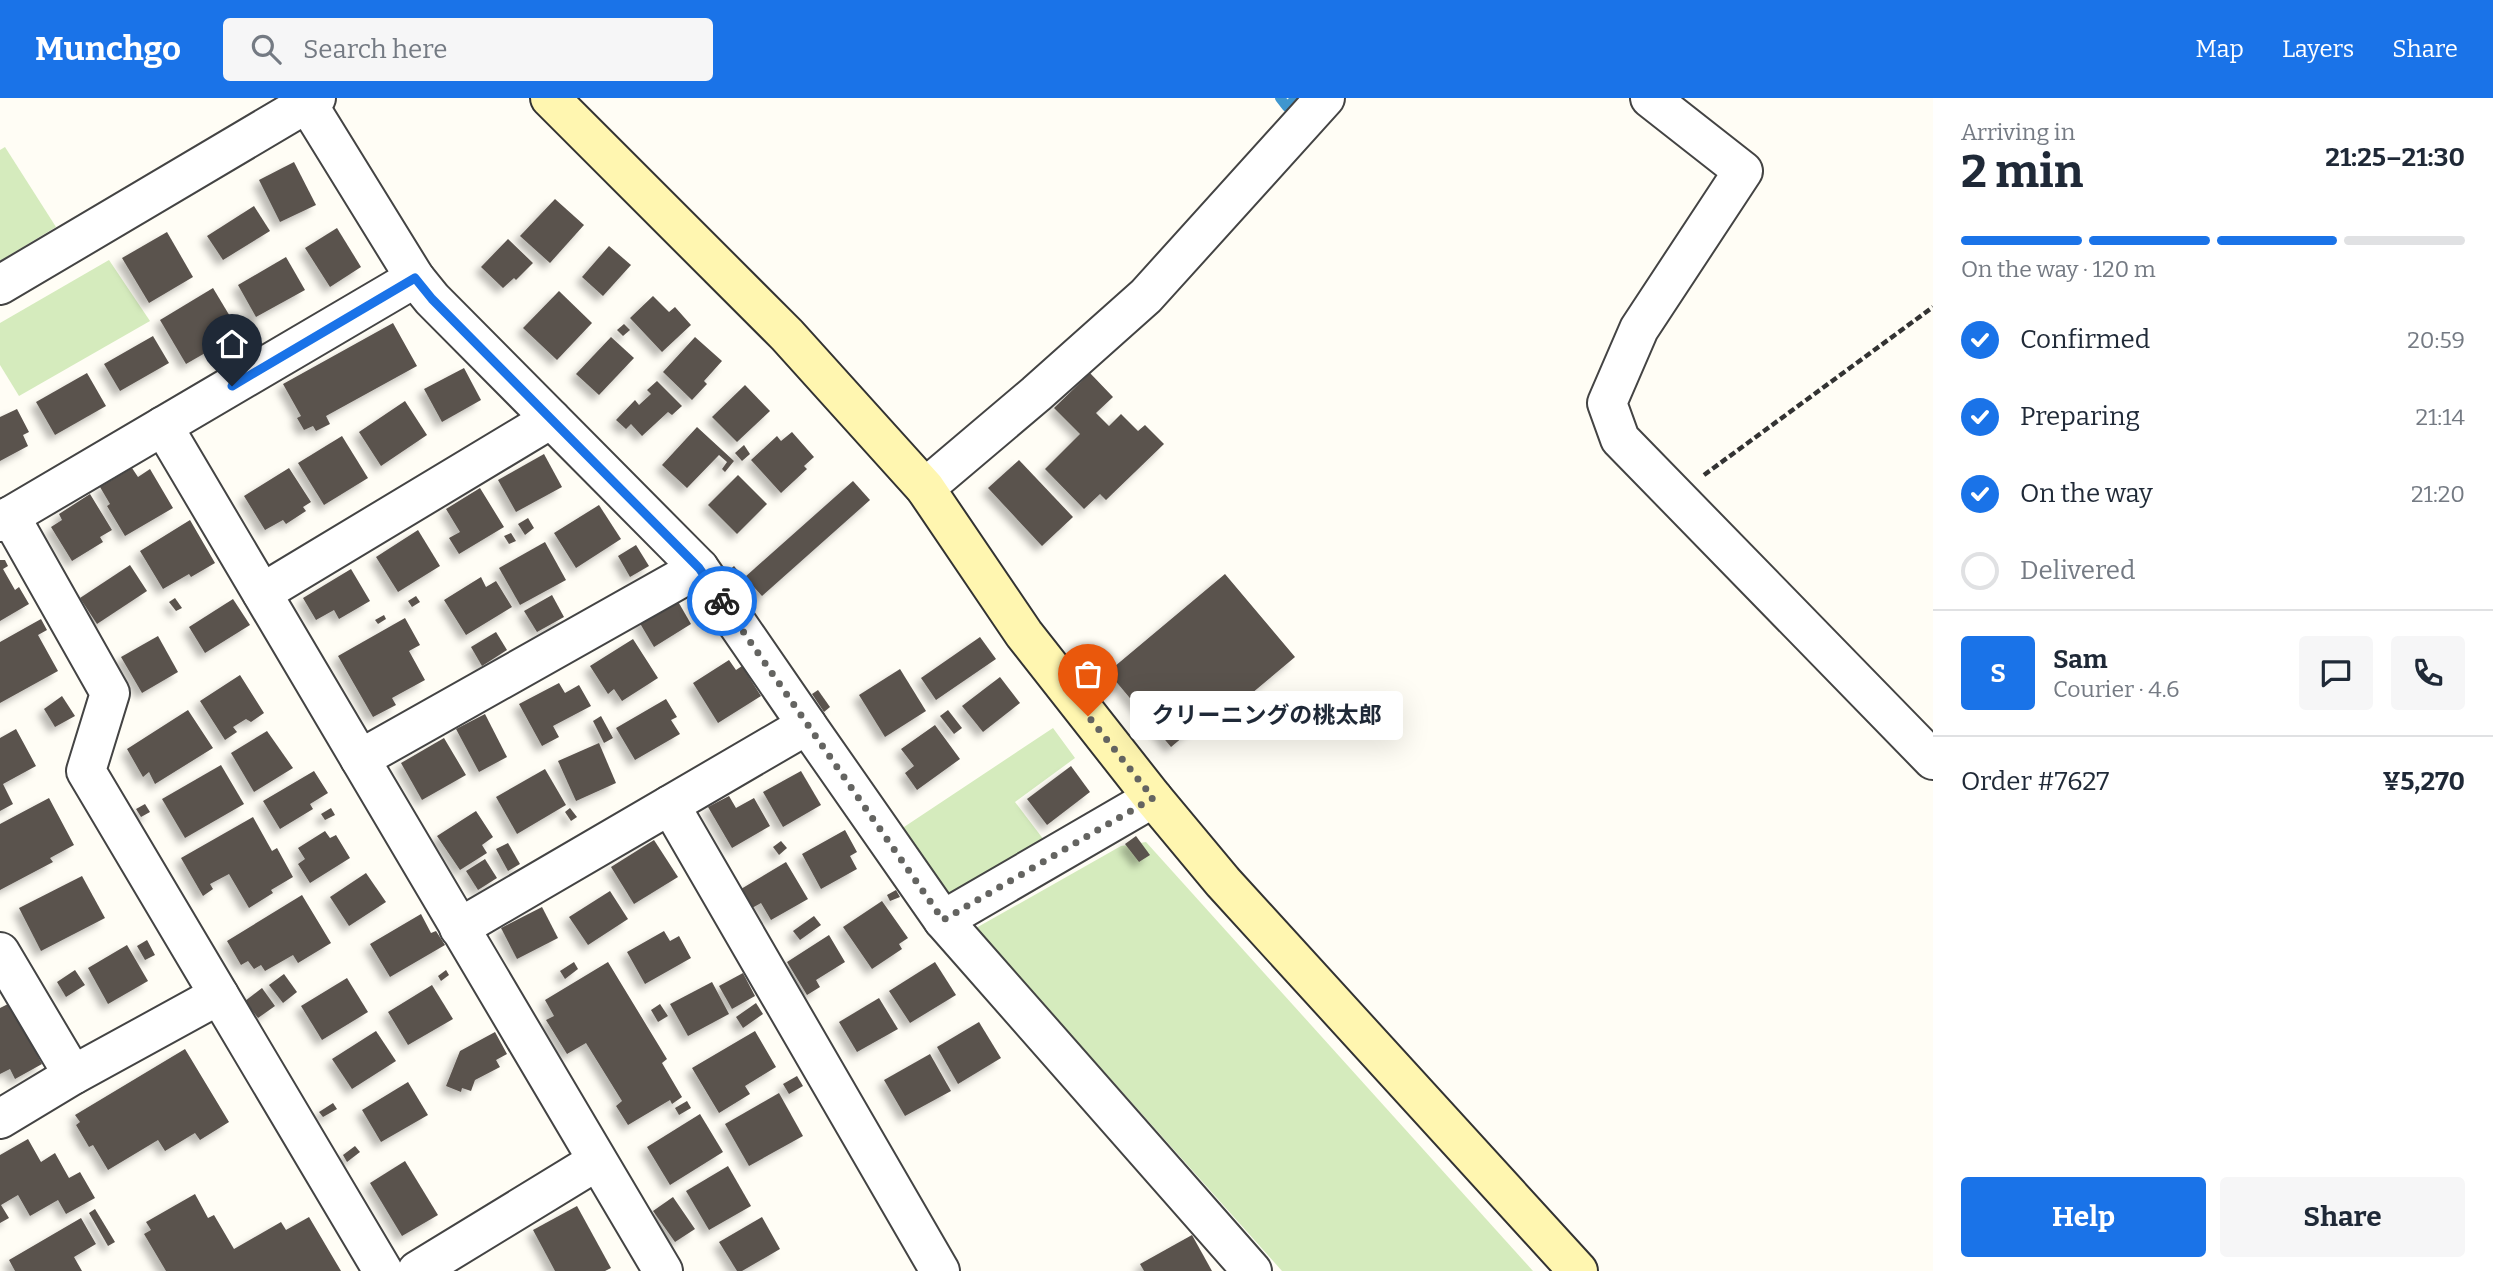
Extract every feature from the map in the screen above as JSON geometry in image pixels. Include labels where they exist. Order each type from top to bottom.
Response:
[{"type":"street","points":[[550,98],[788,335],[925,488],[1024,634],[1223,882],[1578,1271]]},
{"type":"street","points":[[925,488],[1146,296],[1325,98]]},
{"type":"street","points":[[1650,98],[1743,171],[1639,328],[1607,403],[1620,439],[1933,760]]},
{"type":"street","points":[[0,285],[311,101],[415,278],[432,299],[699,568],[943,920],[1252,1271]]},
{"type":"street","points":[[383,1271],[86,771],[110,693],[5,519],[415,278]]},
{"type":"street","points":[[262,593],[551,419]]},
{"type":"street","points":[[163,426],[663,1271]]},
{"type":"street","points":[[360,759],[699,568]]},
{"type":"street","points":[[459,928],[807,724]]},
{"type":"street","points":[[943,920],[1153,798]]},
{"type":"street","points":[[670,805],[940,1271]]},
{"type":"street","points":[[0,953],[73,1075]]},
{"type":"street","points":[[0,1119],[73,1075],[219,995]]},
{"type":"street","points":[[417,1271],[597,1161]]},
{"type":"path","points":[[1675,496],[1933,307]]},
{"type":"green space","points":[[5,147],[56,227],[0,261],[0,150]]},
{"type":"green space","points":[[109,260],[150,321],[19,396],[0,365],[0,323]]},
{"type":"green space","points":[[1053,728],[1075,758],[1015,802],[1047,844],[945,901],[898,831]]},
{"type":"green space","points":[[1146,842],[1533,1271],[1282,1271],[976,928],[1121,846]]},
{"type":"building","points":[[294,162],[316,205],[280,222],[259,180]]},
{"type":"building","points":[[555,199],[584,225],[550,263],[520,236]]},
{"type":"building","points":[[254,206],[270,231],[223,260],[207,236]]},
{"type":"building","points":[[337,228],[361,267],[330,287],[305,248]]},
{"type":"building","points":[[167,232],[193,277],[149,303],[122,258]]},
{"type":"building","points":[[508,239],[533,263],[516,280],[514,278],[503,288],[481,267]]},
{"type":"building","points":[[609,246],[631,265],[603,296],[582,277]]},
{"type":"building","points":[[286,257],[305,290],[256,317],[238,285]]},
{"type":"building","points":[[213,288],[240,333],[186,364],[160,320]]},
{"type":"building","points":[[559,291],[592,323],[557,360],[523,328]]},
{"type":"building","points":[[653,296],[669,312],[675,307],[691,325],[662,352],[630,318]]},
{"type":"building","points":[[393,323],[417,366],[326,416],[330,424],[316,431],[313,426],[304,430],[297,418],[301,416],[283,384]]},
{"type":"building","points":[[624,324],[630,330],[623,336],[617,330]]},
{"type":"building","points":[[153,336],[169,363],[120,391],[104,364]]},
{"type":"building","points":[[611,337],[634,358],[599,395],[576,374]]},
{"type":"building","points":[[695,337],[722,361],[704,381],[707,384],[692,400],[663,372]]},
{"type":"building","points":[[464,368],[481,400],[442,422],[424,389]]},
{"type":"building","points":[[87,373],[106,406],[55,435],[36,402]]},
{"type":"building","points":[[1090,373],[1113,397],[1096,413],[1109,426],[1121,414],[1138,431],[1145,425],[1164,444],[1106,500],[1100,494],[1084,509],[1045,469],[1080,434],[1054,408]]},
{"type":"building","points":[[657,381],[682,406],[672,415],[668,412],[642,436],[631,424],[626,429],[616,420],[635,400],[639,405],[651,394],[647,390]]},
{"type":"building","points":[[745,385],[770,411],[737,442],[712,417]]},
{"type":"building","points":[[405,401],[427,435],[381,466],[359,432]]},
{"type":"building","points":[[17,409],[29,432],[23,435],[28,446],[0,461],[0,417]]},
{"type":"building","points":[[697,427],[734,461],[725,472],[722,469],[727,462],[719,455],[687,488],[662,465]]},
{"type":"building","points":[[792,432],[814,457],[804,466],[807,469],[781,493],[751,460],[777,436],[781,441]]},
{"type":"building","points":[[342,436],[368,478],[324,505],[298,463]]},
{"type":"building","points":[[744,445],[750,454],[742,461],[735,453]]},
{"type":"building","points":[[544,454],[562,487],[516,512],[498,480]]},
{"type":"building","points":[[1019,460],[1073,517],[1042,546],[988,488]]},
{"type":"building","points":[[132,468],[138,477],[150,469],[173,508],[125,536],[107,506],[110,504],[100,487]]},
{"type":"building","points":[[289,468],[311,502],[303,507],[306,511],[286,524],[283,520],[265,530],[244,496]]},
{"type":"building","points":[[738,475],[767,504],[737,534],[708,505]]},
{"type":"building","points":[[853,481],[870,500],[762,596],[745,577]]},
{"type":"building","points":[[480,488],[504,527],[459,554],[449,538],[460,532],[446,509]]},
{"type":"building","points":[[90,494],[112,530],[100,537],[103,542],[72,561],[51,527],[62,520],[59,514]]},
{"type":"building","points":[[599,505],[621,539],[576,568],[554,533]]},
{"type":"building","points":[[528,518],[534,528],[525,535],[518,524]]},
{"type":"building","points":[[190,520],[215,563],[163,589],[140,551]]},
{"type":"building","points":[[418,530],[440,566],[398,592],[376,557]]},
{"type":"building","points":[[511,533],[516,541],[509,544],[504,536]]},
{"type":"building","points":[[545,542],[566,580],[520,605],[499,568]]},
{"type":"building","points":[[636,545],[649,566],[630,577],[618,556]]},
{"type":"building","points":[[0,560],[5,560],[8,566],[3,569],[15,590],[19,587],[29,604],[0,621]]},
{"type":"building","points":[[130,565],[147,591],[97,624],[80,598]]},
{"type":"building","points":[[734,566],[740,573],[733,579],[727,572]]},
{"type":"building","points":[[351,569],[370,601],[339,619],[334,610],[316,620],[303,598]]},
{"type":"building","points":[[1225,574],[1295,657],[1239,704],[1232,696],[1171,747],[1108,672]]},
{"type":"building","points":[[481,577],[486,587],[496,581],[512,607],[466,635],[444,600]]},
{"type":"building","points":[[552,595],[564,617],[537,632],[524,611]]},
{"type":"building","points":[[416,596],[420,602],[412,607],[408,601]]},
{"type":"building","points":[[175,598],[182,608],[176,611],[169,602]]},
{"type":"building","points":[[676,598],[691,624],[654,647],[638,620]]},
{"type":"building","points":[[233,599],[250,625],[205,653],[189,627]]},
{"type":"building","points":[[384,615],[386,619],[378,624],[375,620]]},
{"type":"building","points":[[405,618],[420,645],[409,651],[425,680],[392,698],[396,705],[373,717],[338,656]]},
{"type":"building","points":[[41,619],[47,630],[38,635],[58,671],[0,703],[0,642]]},
{"type":"building","points":[[496,632],[507,650],[482,666],[471,647]]},
{"type":"building","points":[[158,636],[178,672],[142,693],[121,657]]},
{"type":"building","points":[[980,637],[996,659],[936,700],[921,678]]},
{"type":"building","points":[[633,639],[658,678],[622,701],[614,689],[608,694],[590,666]]},
{"type":"building","points":[[729,660],[736,670],[742,666],[761,696],[718,723],[693,683]]},
{"type":"building","points":[[900,669],[926,711],[885,737],[859,695]]},
{"type":"building","points":[[240,675],[264,713],[251,722],[246,719],[233,727],[237,732],[225,740],[200,701]]},
{"type":"building","points":[[1000,677],[1020,703],[983,732],[962,706]]},
{"type":"building","points":[[559,683],[565,693],[579,685],[591,706],[553,726],[559,737],[542,746],[519,704]]},
{"type":"building","points":[[818,690],[830,707],[824,712],[812,694]]},
{"type":"building","points":[[62,696],[75,716],[55,727],[44,709]]},
{"type":"building","points":[[666,699],[677,717],[671,720],[680,734],[635,760],[616,728]]},
{"type":"building","points":[[188,710],[213,748],[155,784],[149,772],[143,777],[127,749]]},
{"type":"building","points":[[948,710],[962,728],[954,734],[940,716]]},
{"type":"building","points":[[485,714],[507,757],[479,772],[456,729]]},
{"type":"building","points":[[601,716],[613,738],[604,743],[593,721]]},
{"type":"building","points":[[935,725],[960,759],[917,790],[905,773],[914,766],[901,749]]},
{"type":"building","points":[[16,729],[36,766],[3,784],[13,804],[0,811],[0,738]]},
{"type":"building","points":[[267,731],[293,768],[254,792],[231,753]]},
{"type":"building","points":[[444,738],[466,775],[422,800],[401,763]]},
{"type":"building","points":[[599,743],[616,783],[576,801],[558,761]]},
{"type":"building","points":[[221,765],[244,804],[185,838],[162,799]]},
{"type":"building","points":[[1071,766],[1090,792],[1047,825],[1027,799]]},
{"type":"building","points":[[545,769],[566,805],[517,834],[496,797]]},
{"type":"building","points":[[314,771],[328,793],[310,804],[313,809],[280,829],[263,801]]},
{"type":"building","points":[[801,771],[821,805],[783,827],[763,792]]},
{"type":"building","points":[[729,796],[736,808],[754,798],[770,826],[732,848],[708,807]]},
{"type":"building","points":[[49,798],[74,845],[50,858],[53,862],[0,890],[0,824]]},
{"type":"building","points":[[145,804],[150,812],[141,817],[136,809]]},
{"type":"building","points":[[331,808],[335,815],[325,820],[321,814]]},
{"type":"building","points":[[570,808],[577,817],[571,821],[565,812]]},
{"type":"building","points":[[476,811],[493,837],[482,845],[487,853],[460,870],[437,836]]},
{"type":"building","points":[[253,817],[272,851],[277,848],[293,877],[249,908],[229,874],[210,884],[213,889],[203,896],[181,858]]},
{"type":"building","points":[[845,830],[857,852],[850,856],[857,869],[821,889],[802,854]]},
{"type":"building","points":[[325,831],[330,838],[336,835],[350,858],[310,883],[298,864],[305,859],[298,848]]},
{"type":"building","points":[[1136,836],[1150,855],[1139,862],[1125,844]]},
{"type":"building","points":[[654,840],[678,877],[634,904],[611,867]]},
{"type":"building","points":[[781,841],[787,848],[779,855],[773,847]]},
{"type":"building","points":[[508,843],[520,864],[508,871],[496,849]]},
{"type":"building","points":[[485,859],[497,878],[478,890],[466,871]]},
{"type":"building","points":[[786,862],[808,899],[771,920],[761,903],[752,908],[741,889]]},
{"type":"building","points":[[366,873],[386,902],[349,926],[330,897]]},
{"type":"building","points":[[82,876],[105,918],[41,951],[19,908]]},
{"type":"building","points":[[896,890],[900,897],[890,901],[887,895]]},
{"type":"building","points":[[610,891],[628,919],[588,945],[569,917]]},
{"type":"building","points":[[302,895],[331,943],[298,963],[293,955],[265,971],[261,965],[254,969],[248,961],[241,965],[227,941]]},
{"type":"building","points":[[882,901],[908,938],[899,944],[902,949],[872,969],[843,927]]},
{"type":"building","points":[[542,907],[558,938],[517,959],[501,928]]},
{"type":"building","points":[[421,914],[431,933],[436,931],[445,945],[390,977],[370,944]]},
{"type":"building","points":[[814,916],[821,925],[800,940],[793,931]]},
{"type":"building","points":[[664,931],[670,941],[679,936],[691,958],[645,984],[627,952]]},
{"type":"building","points":[[829,935],[845,962],[816,980],[820,987],[807,995],[787,962]]},
{"type":"building","points":[[147,940],[155,955],[145,960],[137,946]]},
{"type":"building","points":[[127,945],[148,981],[108,1004],[88,968]]},
{"type":"building","points":[[574,962],[578,969],[565,979],[560,971]]},
{"type":"building","points":[[608,962],[667,1059],[662,1063],[682,1097],[672,1104],[670,1100],[628,1125],[616,1106],[622,1101],[586,1043],[567,1054],[546,1020],[554,1016],[545,1000]]},
{"type":"building","points":[[935,962],[956,995],[910,1023],[889,991]]},
{"type":"building","points":[[75,970],[85,985],[66,997],[57,982]]},
{"type":"building","points":[[446,970],[449,975],[441,981],[438,976]]},
{"type":"building","points":[[743,973],[755,996],[732,1009],[719,986]]},
{"type":"building","points":[[284,974],[297,992],[283,1003],[269,985]]},
{"type":"building","points":[[347,978],[368,1012],[322,1040],[301,1006]]},
{"type":"building","points":[[712,982],[729,1014],[688,1036],[670,1004]]},
{"type":"building","points":[[432,985],[453,1019],[408,1045],[388,1012]]},
{"type":"building","points":[[262,988],[275,1006],[258,1018],[245,1001]]},
{"type":"building","points":[[879,998],[898,1029],[857,1052],[839,1022]]},
{"type":"building","points":[[10,1003],[42,1064],[15,1079],[10,1069],[0,1074],[0,1008]]},
{"type":"building","points":[[756,1003],[763,1014],[743,1028],[736,1017]]},
{"type":"building","points":[[660,1004],[668,1016],[658,1022],[651,1010]]},
{"type":"building","points":[[979,1022],[1001,1058],[958,1084],[937,1047]]},
{"type":"building","points":[[376,1031],[396,1061],[352,1089],[332,1059]]},
{"type":"building","points":[[755,1031],[776,1067],[745,1086],[750,1094],[719,1113],[692,1068]]},
{"type":"building","points":[[495,1032],[507,1054],[496,1060],[500,1067],[475,1080],[471,1091],[462,1088],[461,1092],[446,1086],[460,1051]]},
{"type":"building","points":[[185,1049],[229,1122],[200,1140],[195,1133],[165,1151],[158,1140],[108,1170],[93,1145],[89,1147],[76,1125],[80,1122],[75,1115]]},
{"type":"building","points":[[930,1054],[951,1091],[905,1116],[884,1080]]},
{"type":"building","points":[[797,1076],[803,1086],[789,1094],[783,1084]]},
{"type":"building","points":[[408,1082],[428,1115],[381,1142],[362,1110]]},
{"type":"building","points":[[779,1093],[803,1136],[749,1166],[725,1124]]},
{"type":"building","points":[[687,1101],[691,1108],[679,1115],[675,1108]]},
{"type":"building","points":[[333,1103],[337,1109],[323,1117],[319,1112]]},
{"type":"building","points":[[700,1114],[723,1152],[670,1185],[647,1147]]},
{"type":"building","points":[[28,1139],[41,1162],[55,1153],[69,1178],[80,1172],[95,1198],[66,1214],[58,1200],[30,1216],[18,1195],[1,1205],[9,1218],[0,1223],[0,1155]]},
{"type":"building","points":[[355,1146],[360,1152],[347,1162],[343,1155]]},
{"type":"building","points":[[405,1161],[438,1215],[402,1236],[370,1183]]},
{"type":"building","points":[[728,1166],[751,1206],[709,1230],[686,1191]]},
{"type":"building","points":[[195,1194],[208,1218],[214,1215],[234,1249],[281,1222],[286,1230],[309,1217],[341,1271],[166,1271],[144,1234],[151,1230],[146,1222]]},
{"type":"building","points":[[673,1197],[695,1229],[675,1242],[653,1211]]},
{"type":"building","points":[[577,1206],[611,1268],[605,1271],[555,1271],[533,1230]]},
{"type":"building","points":[[95,1209],[115,1242],[108,1246],[89,1213]]},
{"type":"building","points":[[762,1217],[780,1249],[742,1271],[737,1271],[719,1242]]},
{"type":"building","points":[[81,1218],[96,1244],[74,1257],[82,1271],[15,1271],[9,1260]]},
{"type":"building","points":[[1192,1235],[1212,1271],[1144,1271],[1140,1264]]},
{"type":"waterway","points":[[1280,98],[1287,107],[1296,98]]},
{"type":"way so far","points":[[722,601],[943,920],[1153,798],[1088,716]]},
{"type":"place","name":"クリーニングの桃太郎","points":[[1088,716]]},
{"type":"route","points":[[232,386],[415,278],[432,299],[699,568],[722,601]]}]
